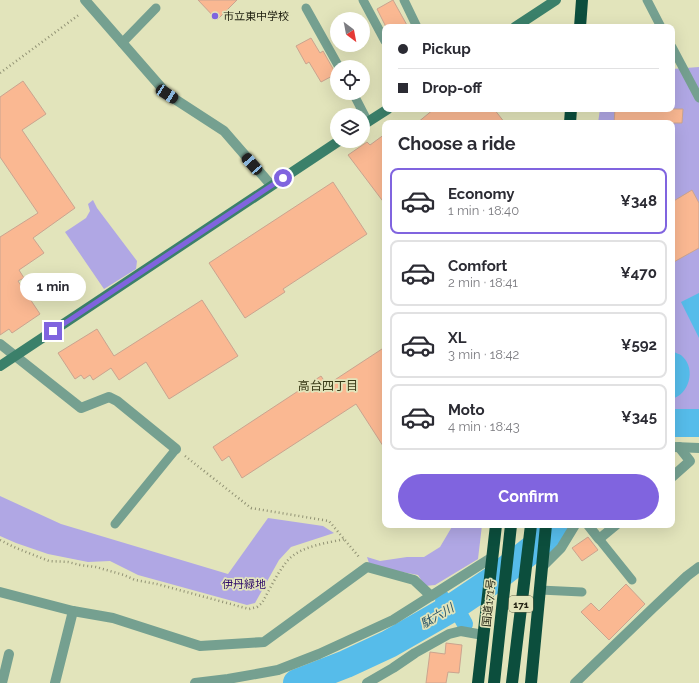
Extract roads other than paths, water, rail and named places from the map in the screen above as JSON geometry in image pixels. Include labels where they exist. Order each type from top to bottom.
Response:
[{"type":"highway","points":[[580,24],[582,0]]},
{"type":"highway","points":[[478,683],[496,528]]},
{"type":"highway","name":"国道171号","points":[[494,683],[511,528]]},
{"type":"highway","name":"171","points":[[512,683],[531,528]]},
{"type":"highway","name":"171","points":[[531,683],[546,528]]},
{"type":"street","points":[[520,24],[556,0]]},
{"type":"street","points":[[87,3],[167,94],[224,131],[271,185]]},
{"type":"street","points":[[370,121],[384,112]]},
{"type":"street","points":[[0,366],[330,147]]},
{"type":"street","points":[[0,344],[82,408],[109,397],[117,401],[176,449]]},
{"type":"street","points":[[675,447],[699,448]]},
{"type":"street","points":[[675,447],[690,461],[675,474]]},
{"type":"street","points":[[542,563],[561,548],[573,528]]},
{"type":"street","points":[[591,528],[600,539],[613,528]]},
{"type":"street","points":[[195,683],[228,680],[278,670],[362,636],[393,620],[431,596],[491,563]]},
{"type":"street","points":[[0,592],[73,611],[113,618],[200,646],[264,642],[367,567],[414,580],[431,596]]},
{"type":"street","points":[[576,683],[687,576],[699,568]]},
{"type":"street","points":[[55,683],[73,611]]},
{"type":"street","points":[[368,683],[393,668],[415,652],[449,634],[461,631],[484,630]]},
{"type":"street","points":[[2,683],[9,654]]},
{"type":"lane","points":[[363,0],[382,35]]},
{"type":"lane","points":[[404,0],[416,24]]},
{"type":"lane","points":[[647,0],[659,24]]},
{"type":"lane","points":[[122,43],[156,8]]},
{"type":"lane","points":[[306,8],[335,60]]},
{"type":"lane","points":[[675,53],[699,98]]},
{"type":"lane","points":[[115,524],[176,449]]},
{"type":"lane","points":[[600,539],[632,580]]},
{"type":"lane","points":[[540,590],[582,592]]},
{"type":"water","points":[[699,293],[699,338],[681,302]]},
{"type":"water","points":[[675,352],[681,355],[687,362],[690,375],[686,387],[675,398]]},
{"type":"waterway","name":"駄六川","points":[[675,423],[699,423]]},
{"type":"waterway","name":"駄六川","points":[[297,683],[346,664],[389,644],[450,609],[493,580],[559,528]]},
{"type":"waterway","points":[[443,599],[450,609],[460,615],[465,624]]},
{"type":"place","name":"市立東中学校","points":[[215,16]]},
{"type":"district","name":"高台四丁目","points":[[328,386]]},
{"type":"park label","name":"伊丹緑地","points":[[244,584]]}]
